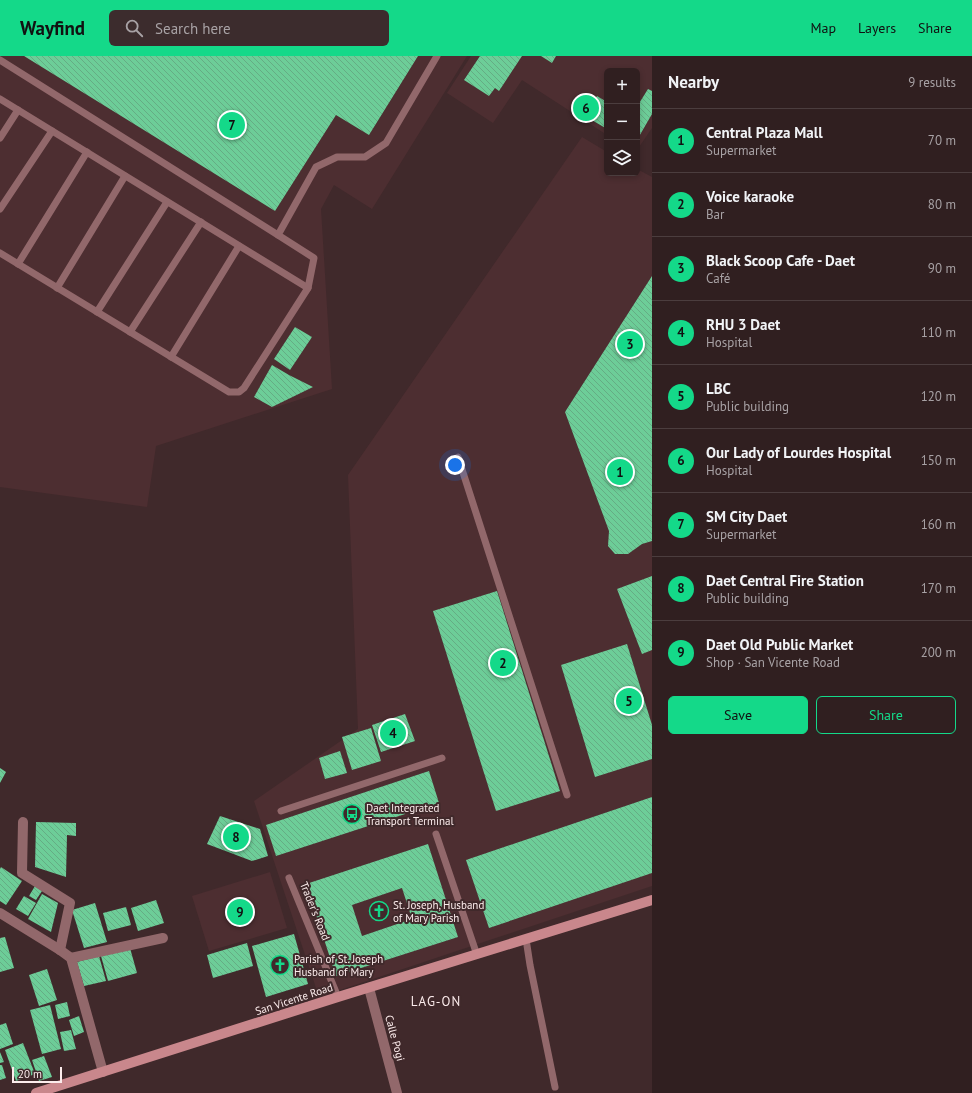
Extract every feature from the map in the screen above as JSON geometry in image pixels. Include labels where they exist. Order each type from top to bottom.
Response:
[{"type":"main road","name":"San Vicente Road","points":[[36,1093],[338,997],[652,900]]},
{"type":"street","points":[[23,822],[22,874],[70,903],[60,950]]},
{"type":"street","points":[[0,913],[71,958],[103,1072]]},
{"type":"street","points":[[71,958],[163,938]]},
{"type":"street","name":"Calle Pogi","points":[[370,988],[397,1093]]},
{"type":"lane","points":[[278,235],[316,167],[337,156],[365,156],[386,143],[437,56]]},
{"type":"lane","points":[[0,60],[314,258],[308,288],[244,388],[239,392],[229,392],[0,253]]},
{"type":"lane","points":[[0,99],[308,288]]},
{"type":"lane","points":[[0,138],[18,110]]},
{"type":"lane","points":[[0,209],[52,131]]},
{"type":"lane","points":[[18,264],[87,152]]},
{"type":"lane","points":[[57,288],[125,176]]},
{"type":"lane","points":[[97,312],[167,202]]},
{"type":"lane","points":[[130,332],[200,222]]},
{"type":"lane","points":[[171,357],[239,246]]},
{"type":"lane","points":[[458,458],[567,795]]},
{"type":"lane","points":[[281,811],[442,758]]},
{"type":"lane","points":[[436,834],[477,955]]},
{"type":"lane","name":"Trader's Road","points":[[289,878],[338,997]]},
{"type":"lane","points":[[526,939],[555,1087]]},
{"type":"shaded area","points":[[0,56],[467,56],[372,209],[334,185],[321,209],[332,389],[156,446],[147,507],[0,487]]},
{"type":"shaded area","points":[[471,56],[652,56],[652,128],[640,146],[640,68],[604,68],[604,133],[522,80],[493,123],[447,93]]},
{"type":"shaded area","points":[[582,137],[604,150],[604,176],[640,176],[640,171],[652,177],[652,886],[319,997],[254,801],[358,729],[348,475]]},
{"type":"shaded area","points":[[270,872],[287,928],[209,951],[192,896]]},
{"type":"building","points":[[24,56],[418,56],[369,135],[336,115],[275,211]]},
{"type":"building","points":[[480,56],[522,56],[499,91],[495,88],[489,96],[464,80]]},
{"type":"building","points":[[541,56],[556,56],[552,63]]},
{"type":"building","points":[[648,89],[652,91],[652,114],[640,135],[640,104]]},
{"type":"building","points":[[597,96],[604,100],[604,127],[585,116]]},
{"type":"building","points":[[652,276],[652,541],[642,544],[628,554],[615,554],[608,546],[609,531],[565,412]]},
{"type":"building","points":[[295,327],[312,337],[290,370],[274,359]]},
{"type":"building","points":[[272,365],[313,387],[272,407],[254,397]]},
{"type":"building","points":[[652,576],[652,650],[642,654],[617,589]]},
{"type":"building","points":[[497,591],[560,791],[496,811],[433,611]]},
{"type":"building","points":[[627,644],[652,725],[652,759],[595,777],[561,665]]},
{"type":"building","points":[[405,714],[415,741],[381,752],[372,725]]},
{"type":"building","points":[[371,728],[381,761],[352,770],[342,737]]},
{"type":"building","points":[[340,751],[347,773],[325,779],[319,758]]},
{"type":"building","points":[[0,768],[6,772],[0,783]]},
{"type":"building","name":"Daet Integrated Transport Terminal","points":[[429,771],[439,803],[276,856],[266,825]]},
{"type":"building","points":[[652,797],[652,873],[489,928],[466,860]]},
{"type":"building","points":[[220,816],[260,829],[268,856],[252,861],[207,844]]},
{"type":"building","points":[[36,822],[76,823],[76,836],[67,835],[66,877],[35,867]]},
{"type":"building","points":[[428,844],[458,937],[336,976],[306,884]],"holes":[[[402,888],[412,919],[362,936],[352,905]]]},
{"type":"building","points":[[1,867],[22,881],[6,905],[0,901]]},
{"type":"building","points":[[35,886],[42,891],[36,900],[29,896]]},
{"type":"building","points":[[42,894],[58,903],[51,932],[28,919]]},
{"type":"building","points":[[24,896],[36,903],[28,916],[16,909]]},
{"type":"building","points":[[156,900],[164,923],[138,931],[131,908]]},
{"type":"building","points":[[95,903],[107,942],[84,948],[72,910]]},
{"type":"building","points":[[126,907],[131,925],[108,931],[103,913]]},
{"type":"building","name":"Parish of St. Joseph Husband of Mary","points":[[294,934],[308,984],[266,997],[252,946]]},
{"type":"building","points":[[5,937],[14,968],[0,972],[0,938]]},
{"type":"building","points":[[247,943],[253,966],[213,978],[207,955]]},
{"type":"building","points":[[130,948],[137,973],[108,981],[101,956]]},
{"type":"building","points":[[99,956],[106,981],[84,986],[77,962]]},
{"type":"building","points":[[47,969],[57,1000],[39,1006],[29,975]]},
{"type":"building","points":[[67,1002],[70,1016],[58,1019],[55,1005]]},
{"type":"building","points":[[50,1005],[61,1049],[42,1054],[30,1010]]},
{"type":"building","points":[[79,1016],[84,1032],[74,1036],[69,1020]]},
{"type":"building","points":[[6,1023],[13,1044],[0,1049],[0,1025]]},
{"type":"building","points":[[71,1030],[76,1049],[64,1051],[60,1032]]},
{"type":"building","points":[[23,1043],[35,1074],[16,1081],[5,1050]]},
{"type":"building","points":[[0,1052],[4,1062],[0,1063]]},
{"type":"building","points":[[44,1056],[52,1077],[39,1081],[32,1060]]},
{"type":"building","points":[[0,1065],[2,1065],[6,1078],[0,1080]]},
{"type":"place","name":"Our Lady of Lourdes Hospital","points":[[586,108]]},
{"type":"place","name":"SM City Daet","points":[[232,125]]},
{"type":"place","name":"Black Scoop Cafe - Daet","points":[[630,344]]},
{"type":"place","name":"Central Plaza Mall","points":[[620,472]]},
{"type":"place","name":"Voice karaoke","points":[[503,663]]},
{"type":"place","name":"LBC","points":[[629,701]]},
{"type":"place","name":"RHU 3 Daet","points":[[393,733]]},
{"type":"place","name":"Daet Integrated Transport Terminal","points":[[352,814]]},
{"type":"place","name":"Daet Central Fire Station","points":[[236,837]]},
{"type":"place","name":"St. Joseph, Husband of Mary Parish","points":[[379,911]]},
{"type":"place","name":"Daet Old Public Market","points":[[240,912]]},
{"type":"place","name":"Parish of St. Joseph Husband of Mary","points":[[280,965]]},
{"type":"district","name":"LAG-ON","points":[[436,1001]]}]
